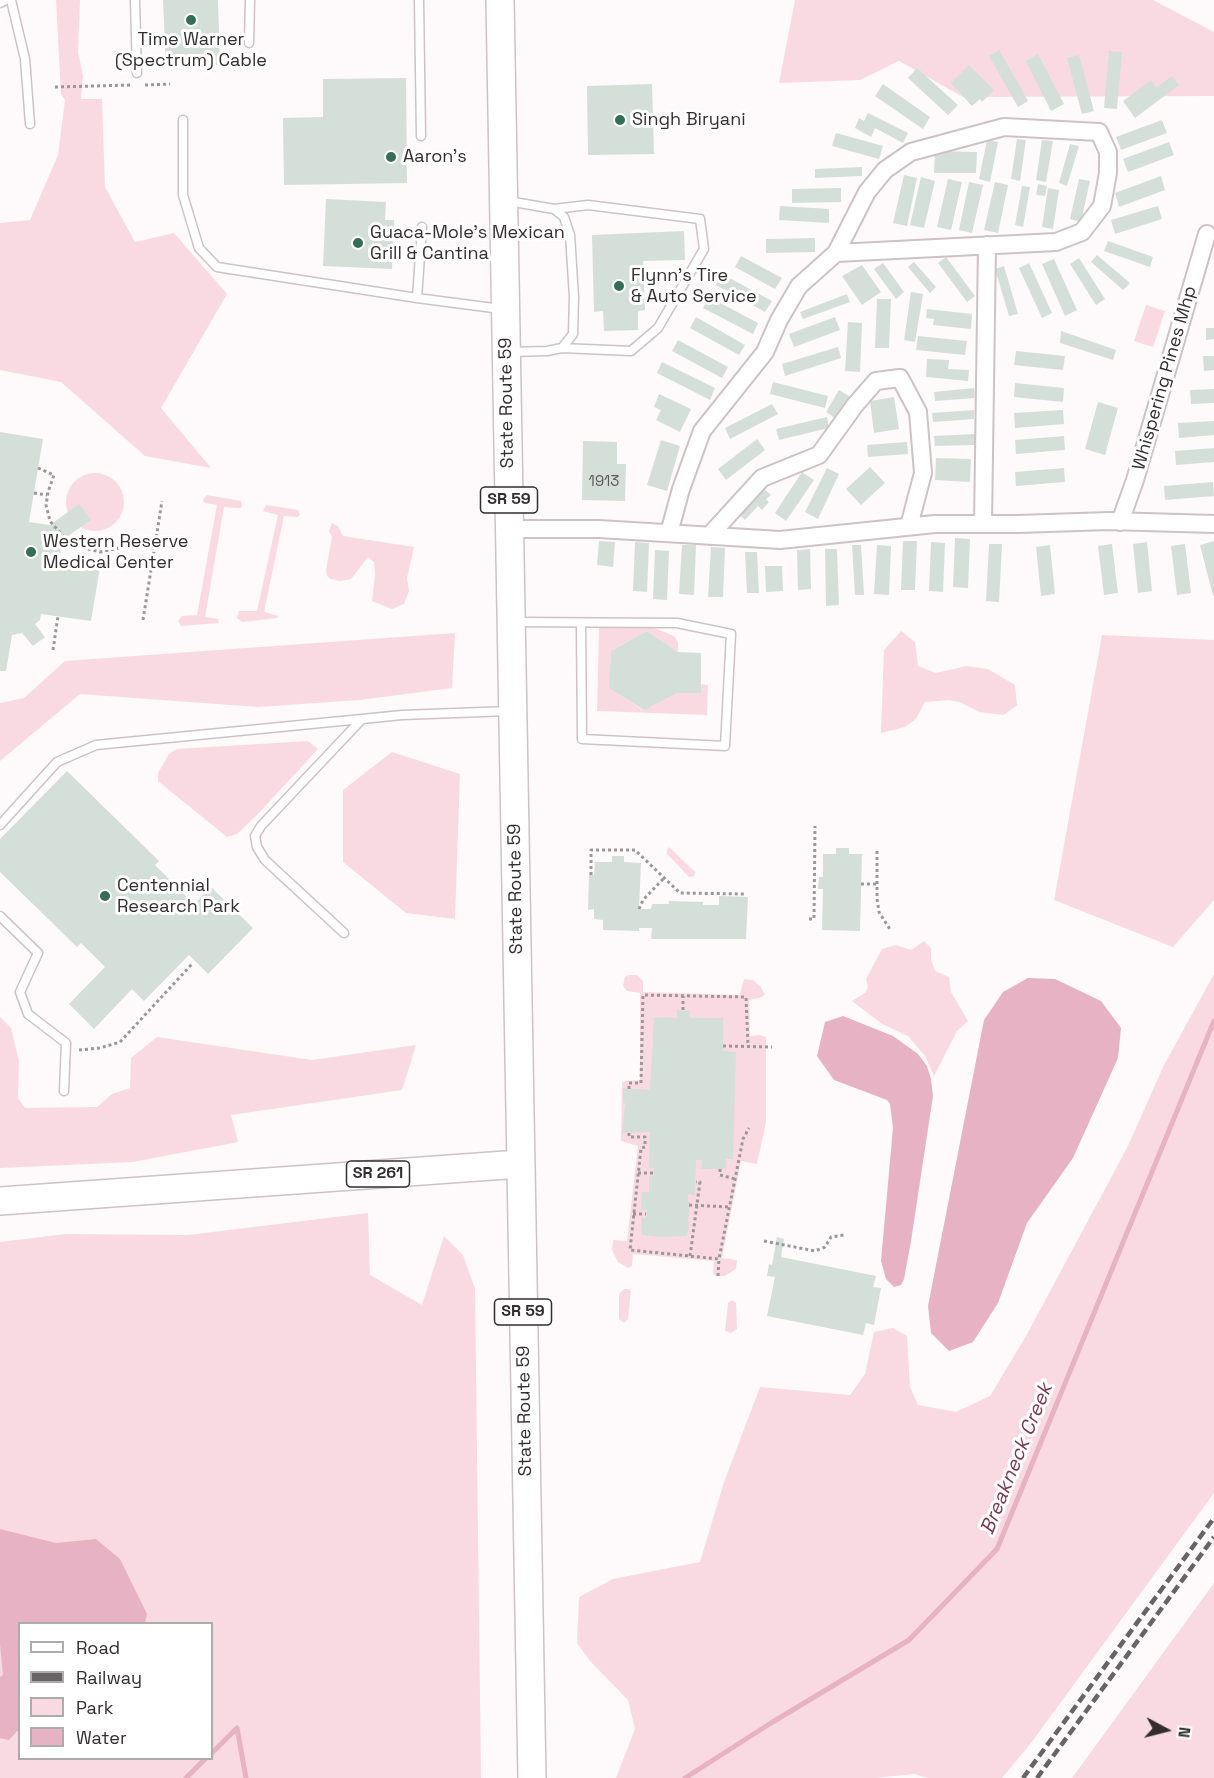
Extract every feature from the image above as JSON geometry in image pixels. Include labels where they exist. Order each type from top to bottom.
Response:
[{"type":"main road","name":"State Route 59","points":[[500,0],[532,1778]]},
{"type":"main road","name":"SR 261","points":[[0,1201],[520,1164]]},
{"type":"street","points":[[669,533],[681,489],[702,431],[765,352],[779,320],[799,286],[836,253],[867,192],[885,170],[911,152],[1004,127],[1100,132],[1108,152],[1108,173],[1102,206],[1082,232],[1056,242],[836,253]]},
{"type":"street","name":"Whispering Pines Mhp","points":[[1120,522],[1135,480],[1207,234]]},
{"type":"street","points":[[983,524],[987,245]]},
{"type":"street","points":[[710,535],[762,478],[819,455],[855,405],[876,381],[900,378],[918,412],[923,472],[909,526]]},
{"type":"street","points":[[509,529],[599,529],[780,540],[909,526],[1120,522],[1214,524]]},
{"type":"lane","points":[[0,3],[6,0]]},
{"type":"lane","points":[[11,0],[25,59],[30,124]]},
{"type":"lane","points":[[135,0],[137,73]]},
{"type":"lane","points":[[249,43],[250,0]]},
{"type":"lane","points":[[419,0],[421,136]]},
{"type":"lane","points":[[183,120],[183,195],[199,248],[217,267],[417,298],[505,309]]},
{"type":"lane","points":[[503,200],[554,209],[588,205],[700,219],[704,249],[658,328],[631,351],[562,348],[547,351],[506,352]]},
{"type":"lane","points":[[554,209],[564,217],[570,235],[574,297],[573,334],[562,348]]},
{"type":"lane","points":[[417,298],[422,227]]},
{"type":"lane","points":[[511,622],[677,623],[732,634],[725,746],[582,739],[581,624]]},
{"type":"lane","points":[[0,825],[57,762],[96,745],[402,715],[512,711]]},
{"type":"lane","points":[[345,933],[266,860],[257,847],[255,836],[261,826],[362,719]]},
{"type":"lane","points":[[0,916],[38,952],[20,992],[28,1014],[66,1043],[64,1091]]},
{"type":"path","points":[[55,87],[170,84]]},
{"type":"path","points":[[38,468],[54,475],[46,505],[50,521],[70,544],[100,552],[126,544],[154,548]]},
{"type":"path","points":[[34,493],[47,495]]},
{"type":"path","points":[[143,620],[162,501]]},
{"type":"path","points":[[53,650],[58,616]]},
{"type":"path","points":[[809,919],[814,919],[817,883],[814,826]]},
{"type":"path","points":[[591,875],[591,850],[635,850],[680,893],[744,894]]},
{"type":"path","points":[[877,851],[879,912],[891,931]]},
{"type":"path","points":[[639,909],[643,900],[664,878]]},
{"type":"path","points":[[861,884],[877,884]]},
{"type":"path","points":[[66,1051],[100,1048],[120,1042],[192,964]]},
{"type":"path","points":[[629,1089],[629,1083],[641,1083],[643,995],[746,997],[748,1046]]},
{"type":"path","points":[[683,996],[683,1010]]},
{"type":"path","points":[[723,1046],[772,1047]]},
{"type":"path","points":[[718,1276],[719,1259],[743,1139],[749,1128]]},
{"type":"path","points":[[628,1133],[629,1137],[645,1137],[645,1147],[641,1148],[630,1250],[719,1259]]},
{"type":"path","points":[[720,1169],[720,1175],[735,1179]]},
{"type":"path","points":[[638,1173],[654,1173]]},
{"type":"path","points":[[690,1256],[700,1182],[696,1182]]},
{"type":"path","points":[[689,1205],[729,1207]]},
{"type":"path","points":[[633,1214],[646,1214]]},
{"type":"path","points":[[764,1241],[815,1251],[825,1247],[831,1237],[844,1235]]},
{"type":"green space","points":[[56,0],[80,0],[78,52],[83,76],[81,99],[102,99],[105,187],[135,242],[174,233],[227,294],[161,408],[211,468],[145,456],[61,382],[0,370],[0,223],[30,220],[58,155],[65,100],[61,94]]},
{"type":"green space","points":[[795,0],[1153,0],[1214,32],[1214,96],[963,97],[899,61],[860,80],[779,83]]},
{"type":"green space","points":[[1146,305],[1165,311],[1153,347],[1134,341]]},
{"type":"green space","points":[[95,473],[106,475],[119,486],[124,502],[122,513],[111,526],[95,531],[84,529],[71,518],[66,502],[68,491],[79,478]]},
{"type":"green space","points":[[207,495],[241,501],[242,505],[241,508],[224,507],[205,617],[218,619],[219,623],[181,626],[178,621],[182,616],[197,615],[217,505],[205,503],[203,500]]},
{"type":"green space","points":[[266,505],[298,510],[300,515],[297,517],[284,516],[264,612],[278,616],[277,618],[242,622],[237,618],[239,611],[257,611],[278,515],[263,511]]},
{"type":"green space","points":[[332,523],[338,526],[343,536],[414,547],[407,578],[409,591],[404,604],[392,609],[372,601],[374,562],[368,557],[351,579],[340,581],[327,576],[332,537],[329,531]]},
{"type":"green space","points":[[599,628],[654,628],[674,636],[678,642],[678,652],[647,631],[611,651],[610,688],[643,710],[678,693],[700,693],[701,684],[708,685],[707,715],[597,711]]},
{"type":"green space","points":[[901,631],[915,642],[918,666],[936,673],[966,666],[988,669],[1015,685],[1017,705],[1004,715],[980,712],[949,700],[925,702],[916,719],[905,727],[881,733],[884,650]]},
{"type":"green space","points":[[455,633],[452,688],[359,700],[258,707],[80,694],[0,761],[0,703],[24,698],[65,661]]},
{"type":"green space","points":[[1102,635],[1214,640],[1214,900],[1173,947],[1054,900]]},
{"type":"green space","points":[[308,741],[318,749],[257,815],[237,834],[227,837],[158,781],[158,773],[169,754],[177,749]]},
{"type":"green space","points":[[392,752],[460,774],[455,919],[406,913],[343,862],[343,790]]},
{"type":"green space","points":[[669,847],[695,872],[694,876],[689,877],[667,854]]},
{"type":"green space","points":[[924,941],[931,948],[931,959],[935,971],[949,977],[951,992],[968,1021],[957,1031],[934,1076],[925,1056],[908,1036],[882,1024],[852,1001],[866,992],[868,986],[866,979],[882,949],[896,945],[911,950]]},
{"type":"green space","points":[[1214,974],[1214,1493],[1031,1743],[1002,1778],[928,1778],[914,1774],[874,1778],[616,1778],[635,1729],[628,1700],[591,1662],[577,1643],[579,1597],[613,1579],[700,1562],[724,1482],[760,1387],[850,1395],[865,1374],[874,1332],[893,1328],[907,1336],[910,1387],[918,1405],[956,1412],[990,1396],[1026,1336],[1127,1148],[1164,1065]]},
{"type":"green space","points":[[637,975],[643,981],[643,992],[740,995],[744,979],[753,980],[761,987],[765,995],[749,1000],[750,1036],[766,1037],[766,1122],[757,1164],[741,1161],[722,1258],[737,1260],[736,1269],[725,1276],[715,1276],[714,1261],[633,1254],[632,1266],[628,1268],[618,1262],[612,1250],[613,1240],[627,1241],[638,1146],[621,1141],[622,1083],[640,1080],[640,993],[627,991],[623,986],[625,977]]},
{"type":"green space","points":[[0,1017],[11,1028],[19,1061],[18,1098],[25,1108],[97,1107],[112,1094],[130,1088],[131,1058],[157,1037],[312,1060],[416,1045],[402,1090],[231,1115],[238,1142],[133,1162],[0,1168]]},
{"type":"green space","points":[[368,1213],[370,1275],[422,1305],[444,1236],[463,1255],[475,1289],[481,1778],[0,1778],[0,1242],[66,1234],[188,1235]]},
{"type":"green space","points":[[624,1289],[631,1291],[628,1319],[624,1323],[619,1319],[619,1294]]},
{"type":"green space","points":[[732,1300],[736,1303],[737,1329],[731,1333],[725,1331],[728,1303]]},
{"type":"green space","points":[[1214,1583],[1214,1778],[1072,1778]]},
{"type":"water","points":[[1028,978],[1055,979],[1101,1001],[1121,1028],[1118,1058],[1073,1158],[1027,1223],[998,1303],[973,1342],[949,1351],[931,1333],[928,1306],[984,1020],[1003,992]]},
{"type":"water","points":[[843,1016],[893,1036],[918,1054],[927,1066],[931,1079],[933,1096],[911,1241],[904,1279],[901,1285],[894,1287],[886,1279],[881,1261],[893,1128],[890,1104],[887,1100],[834,1080],[817,1056],[825,1022]]},
{"type":"water","points":[[0,1529],[56,1543],[96,1539],[120,1559],[147,1614],[145,1622],[18,1622],[18,1730],[9,1740],[0,1738],[0,1677],[3,1675],[0,1644]]},
{"type":"building","name":"Time Warner (Spectrum) Cable","points":[[163,0],[218,0],[220,65],[166,67]]},
{"type":"building","points":[[999,50],[1028,101],[1018,107],[989,56]]},
{"type":"building","points":[[1109,51],[1122,52],[1117,109],[1104,108]]},
{"type":"building","points":[[1038,54],[1064,104],[1051,111],[1026,61]]},
{"type":"building","points":[[1079,55],[1094,111],[1082,114],[1067,58]]},
{"type":"building","points":[[969,65],[994,90],[982,102],[980,99],[972,106],[951,83]]},
{"type":"building","points":[[917,68],[958,105],[948,115],[908,78]]},
{"type":"building","points":[[1172,76],[1179,85],[1135,118],[1123,101],[1151,80],[1156,88]]},
{"type":"building","points":[[406,78],[407,183],[284,185],[283,118],[323,117],[323,79]]},
{"type":"building","name":"Singh Biryani","points":[[652,84],[654,154],[588,155],[587,86]]},
{"type":"building","points":[[883,84],[930,117],[923,129],[875,96]]},
{"type":"building","points":[[868,113],[908,133],[903,143],[875,128],[871,137],[855,128],[859,118],[864,121]]},
{"type":"building","points":[[1162,120],[1167,133],[1121,150],[1116,137]]},
{"type":"building","points":[[836,133],[883,146],[879,159],[832,146]]},
{"type":"building","points":[[1017,139],[1026,140],[1020,181],[1011,179]]},
{"type":"building","points":[[987,140],[998,142],[990,182],[979,179]]},
{"type":"building","points":[[1042,140],[1053,141],[1046,182],[1036,180]]},
{"type":"building","points":[[1169,142],[1174,155],[1128,172],[1123,159]]},
{"type":"building","points":[[1070,144],[1079,146],[1067,186],[1059,183]]},
{"type":"building","points":[[935,151],[977,152],[976,173],[934,173]]},
{"type":"building","points":[[862,167],[862,176],[815,178],[815,169]]},
{"type":"building","points":[[904,175],[917,178],[907,226],[893,223]]},
{"type":"building","points":[[1161,176],[1165,190],[1119,207],[1115,193]]},
{"type":"building","points":[[921,177],[935,181],[924,228],[910,225]]},
{"type":"building","points":[[948,179],[962,182],[951,230],[937,227]]},
{"type":"building","points":[[1079,179],[1090,181],[1081,222],[1070,219]]},
{"type":"building","points":[[969,182],[983,185],[972,233],[959,230]]},
{"type":"building","points":[[995,182],[1008,185],[998,233],[984,230]]},
{"type":"building","points":[[1038,184],[1047,186],[1045,196],[1036,195]]},
{"type":"building","points":[[1022,186],[1030,187],[1023,227],[1015,225]]},
{"type":"building","points":[[841,188],[841,202],[792,203],[792,189]]},
{"type":"building","points":[[1048,188],[1059,190],[1053,229],[1042,227]]},
{"type":"building","name":"Guaca-Mole's Mexican Grill & Cantina","points":[[326,199],[386,202],[385,220],[394,220],[392,269],[323,266]]},
{"type":"building","points":[[780,206],[829,209],[829,223],[779,220]]},
{"type":"building","points":[[1158,206],[1162,219],[1115,234],[1111,220]]},
{"type":"building","name":"Flynn's Tire & Auto Service","points":[[684,231],[685,260],[643,261],[645,310],[638,311],[638,330],[604,331],[603,311],[594,312],[592,235]]},
{"type":"building","points":[[815,238],[815,252],[766,253],[766,239]]},
{"type":"building","points":[[1108,241],[1153,257],[1150,267],[1104,251]]},
{"type":"building","points":[[1097,255],[1130,283],[1123,290],[1091,262]]},
{"type":"building","points":[[741,256],[782,278],[775,289],[735,267]]},
{"type":"building","points":[[946,257],[975,296],[967,302],[938,263]]},
{"type":"building","points":[[1079,258],[1105,299],[1096,305],[1070,264]]},
{"type":"building","points":[[1054,259],[1077,310],[1065,316],[1042,264]]},
{"type":"building","points":[[914,262],[936,287],[930,293],[908,267]]},
{"type":"building","points":[[883,263],[904,292],[896,299],[874,269]]},
{"type":"building","points":[[1029,263],[1052,313],[1042,318],[1019,268]]},
{"type":"building","points":[[862,265],[881,292],[862,305],[842,276]]},
{"type":"building","points":[[1004,266],[1018,314],[1009,316],[995,269]]},
{"type":"building","points":[[722,274],[772,301],[765,312],[716,285]]},
{"type":"building","points":[[911,292],[923,294],[915,342],[904,340]]},
{"type":"building","points":[[847,294],[850,302],[803,319],[800,312]]},
{"type":"building","points":[[709,297],[758,323],[753,334],[703,308]]},
{"type":"building","points":[[877,299],[891,299],[889,348],[875,348]]},
{"type":"building","points":[[927,309],[972,314],[971,329],[933,325],[934,319],[926,318]]},
{"type":"building","points":[[696,317],[745,345],[739,355],[690,328]]},
{"type":"building","points":[[835,317],[840,330],[794,347],[789,334]]},
{"type":"building","points":[[848,322],[862,323],[860,372],[845,371]]},
{"type":"building","points":[[1206,328],[1214,328],[1214,339],[1206,340]]},
{"type":"building","points":[[1061,331],[1116,350],[1113,360],[1060,343]]},
{"type":"building","points":[[918,336],[967,341],[965,355],[916,350]]},
{"type":"building","points":[[678,340],[728,367],[722,378],[672,351]]},
{"type":"building","points":[[838,347],[841,358],[785,376],[782,364]]},
{"type":"building","points":[[1016,351],[1065,356],[1063,370],[1014,365]]},
{"type":"building","points":[[1203,356],[1214,356],[1214,370],[1204,371]]},
{"type":"building","points":[[927,359],[949,360],[948,369],[969,370],[968,381],[926,377]]},
{"type":"building","points":[[662,362],[715,388],[710,400],[657,373]]},
{"type":"building","points":[[773,382],[828,396],[825,408],[770,394]]},
{"type":"building","points":[[1015,383],[1064,388],[1063,402],[1014,397]]},
{"type":"building","points":[[974,388],[975,398],[935,401],[934,392]]},
{"type":"building","points":[[1214,389],[1214,403],[1191,404],[1190,390]]},
{"type":"building","points":[[839,390],[852,398],[838,420],[826,412]]},
{"type":"building","points":[[659,394],[691,409],[680,432],[656,420],[661,410],[654,407]]},
{"type":"building","points":[[894,397],[899,429],[874,433],[870,401]]},
{"type":"building","points":[[1098,402],[1118,408],[1105,455],[1085,449]]},
{"type":"building","points":[[772,404],[778,414],[730,439],[725,428]]},
{"type":"building","points":[[974,410],[974,419],[933,422],[932,413]]},
{"type":"building","points":[[1063,410],[1064,424],[1015,428],[1014,413]]},
{"type":"building","points":[[827,417],[829,428],[779,440],[776,429]]},
{"type":"building","points":[[1214,421],[1214,435],[1179,438],[1178,423]]},
{"type":"building","name":"Western Reserve Medical Center","points":[[0,432],[43,439],[29,522],[50,525],[79,504],[91,520],[61,541],[60,561],[100,567],[91,621],[41,614],[40,620],[35,624],[45,637],[33,646],[22,633],[12,635],[6,671],[0,671]]},
{"type":"building","points":[[975,434],[975,445],[935,446],[934,436]]},
{"type":"building","points":[[1064,436],[1065,450],[1016,454],[1015,440]]},
{"type":"building","points":[[757,439],[765,450],[726,480],[718,469]]},
{"type":"building","points":[[661,440],[680,446],[667,491],[647,485]]},
{"type":"building","points":[[583,441],[617,442],[617,464],[626,464],[625,501],[582,500]]},
{"type":"building","points":[[907,442],[908,454],[868,457],[867,445]]},
{"type":"building","points":[[1214,448],[1214,462],[1176,465],[1175,451]]},
{"type":"building","points":[[936,458],[971,459],[970,482],[935,480]]},
{"type":"building","points":[[870,467],[885,483],[861,505],[846,489]]},
{"type":"building","points":[[827,468],[839,474],[818,519],[805,512]]},
{"type":"building","points":[[1064,468],[1065,482],[1016,486],[1015,472]]},
{"type":"building","points":[[802,472],[814,480],[786,521],[775,513]]},
{"type":"building","points":[[1213,482],[1214,496],[1165,500],[1164,486]]},
{"type":"building","points":[[764,489],[771,495],[766,499],[769,502],[762,510],[758,506],[745,520],[739,514]]},
{"type":"building","points":[[955,538],[970,539],[968,588],[953,587]]},
{"type":"building","points":[[599,541],[615,542],[613,567],[597,565]]},
{"type":"building","points":[[903,541],[917,541],[915,590],[901,590]]},
{"type":"building","points":[[1214,541],[1214,596],[1213,596],[1200,545]]},
{"type":"building","points":[[635,542],[649,543],[647,592],[633,591]]},
{"type":"building","points":[[931,542],[945,543],[943,592],[929,591]]},
{"type":"building","points":[[1147,542],[1152,591],[1138,593],[1133,544]]},
{"type":"building","points":[[989,544],[1002,544],[999,602],[986,601]]},
{"type":"building","points":[[1112,544],[1118,593],[1104,595],[1098,546]]},
{"type":"building","points":[[1185,544],[1191,593],[1177,595],[1171,546]]},
{"type":"building","points":[[682,545],[696,545],[694,595],[679,594]]},
{"type":"building","points":[[852,545],[861,545],[864,595],[855,595]]},
{"type":"building","points":[[877,545],[891,546],[889,595],[874,594]]},
{"type":"building","points":[[1050,545],[1055,594],[1041,596],[1036,547]]},
{"type":"building","points":[[711,547],[725,548],[723,597],[708,597]]},
{"type":"building","points":[[810,549],[811,589],[798,590],[797,550]]},
{"type":"building","points":[[825,549],[837,549],[839,605],[826,606]]},
{"type":"building","points":[[655,550],[669,551],[667,600],[653,599]]},
{"type":"building","points":[[745,552],[757,552],[759,593],[747,593]]},
{"type":"building","points":[[765,566],[782,566],[783,591],[766,592]]},
{"type":"building","points":[[647,631],[678,652],[701,653],[701,693],[678,693],[644,710],[609,688],[611,651]]},
{"type":"building","name":"Centennial Research Park","points":[[67,771],[159,861],[155,865],[194,904],[211,887],[253,928],[208,974],[189,955],[144,1001],[132,989],[94,1029],[69,1004],[105,967],[81,943],[77,947],[0,872],[0,839]]},
{"type":"building","points":[[836,848],[849,848],[849,854],[862,854],[860,931],[822,930],[823,889],[818,889],[819,877],[823,877],[823,854],[836,854]]},
{"type":"building","points":[[612,856],[624,856],[624,862],[641,863],[639,909],[651,909],[652,904],[669,904],[669,901],[719,905],[719,896],[748,897],[746,939],[651,939],[652,928],[639,928],[639,931],[603,930],[603,920],[594,919],[594,909],[588,910],[589,875],[594,875],[595,862],[612,862]]},
{"type":"building","points":[[677,1010],[690,1011],[690,1018],[723,1018],[723,1051],[736,1052],[733,1159],[726,1159],[726,1169],[701,1169],[702,1160],[696,1160],[695,1195],[688,1194],[688,1202],[690,1202],[688,1222],[690,1222],[687,1236],[659,1237],[642,1235],[641,1217],[646,1218],[647,1210],[641,1210],[642,1192],[649,1192],[649,1176],[654,1176],[654,1168],[649,1168],[650,1132],[622,1133],[625,1103],[623,1103],[623,1088],[650,1090],[654,1017],[677,1018]]},
{"type":"building","points":[[777,1237],[784,1239],[781,1257],[876,1276],[873,1287],[881,1288],[874,1325],[866,1323],[863,1335],[767,1316],[775,1277],[767,1276],[769,1264],[772,1265]]},
{"type":"waterway","name":"Breakneck Creek","points":[[685,1778],[909,1640],[997,1549],[1214,1021]]},
{"type":"waterway","points":[[213,1752],[237,1728],[246,1778]]},
{"type":"waterway","points":[[186,1778],[204,1760]]},
{"type":"railway","points":[[1023,1778],[1214,1518]]},
{"type":"railway","points":[[1037,1778],[1214,1537]]},
{"type":"place","name":"Time Warner (Spectrum) Cable","points":[[191,20]]},
{"type":"place","name":"Singh Biryani","points":[[620,120]]},
{"type":"place","name":"Aaron's","points":[[391,157]]},
{"type":"place","name":"Guaca-Mole's Mexican Grill & Cantina","points":[[358,243]]},
{"type":"place","name":"Flynn's Tire & Auto Service","points":[[619,286]]},
{"type":"place","name":"Western Reserve Medical Center","points":[[31,552]]},
{"type":"place","name":"Centennial Research Park","points":[[105,896]]}]
